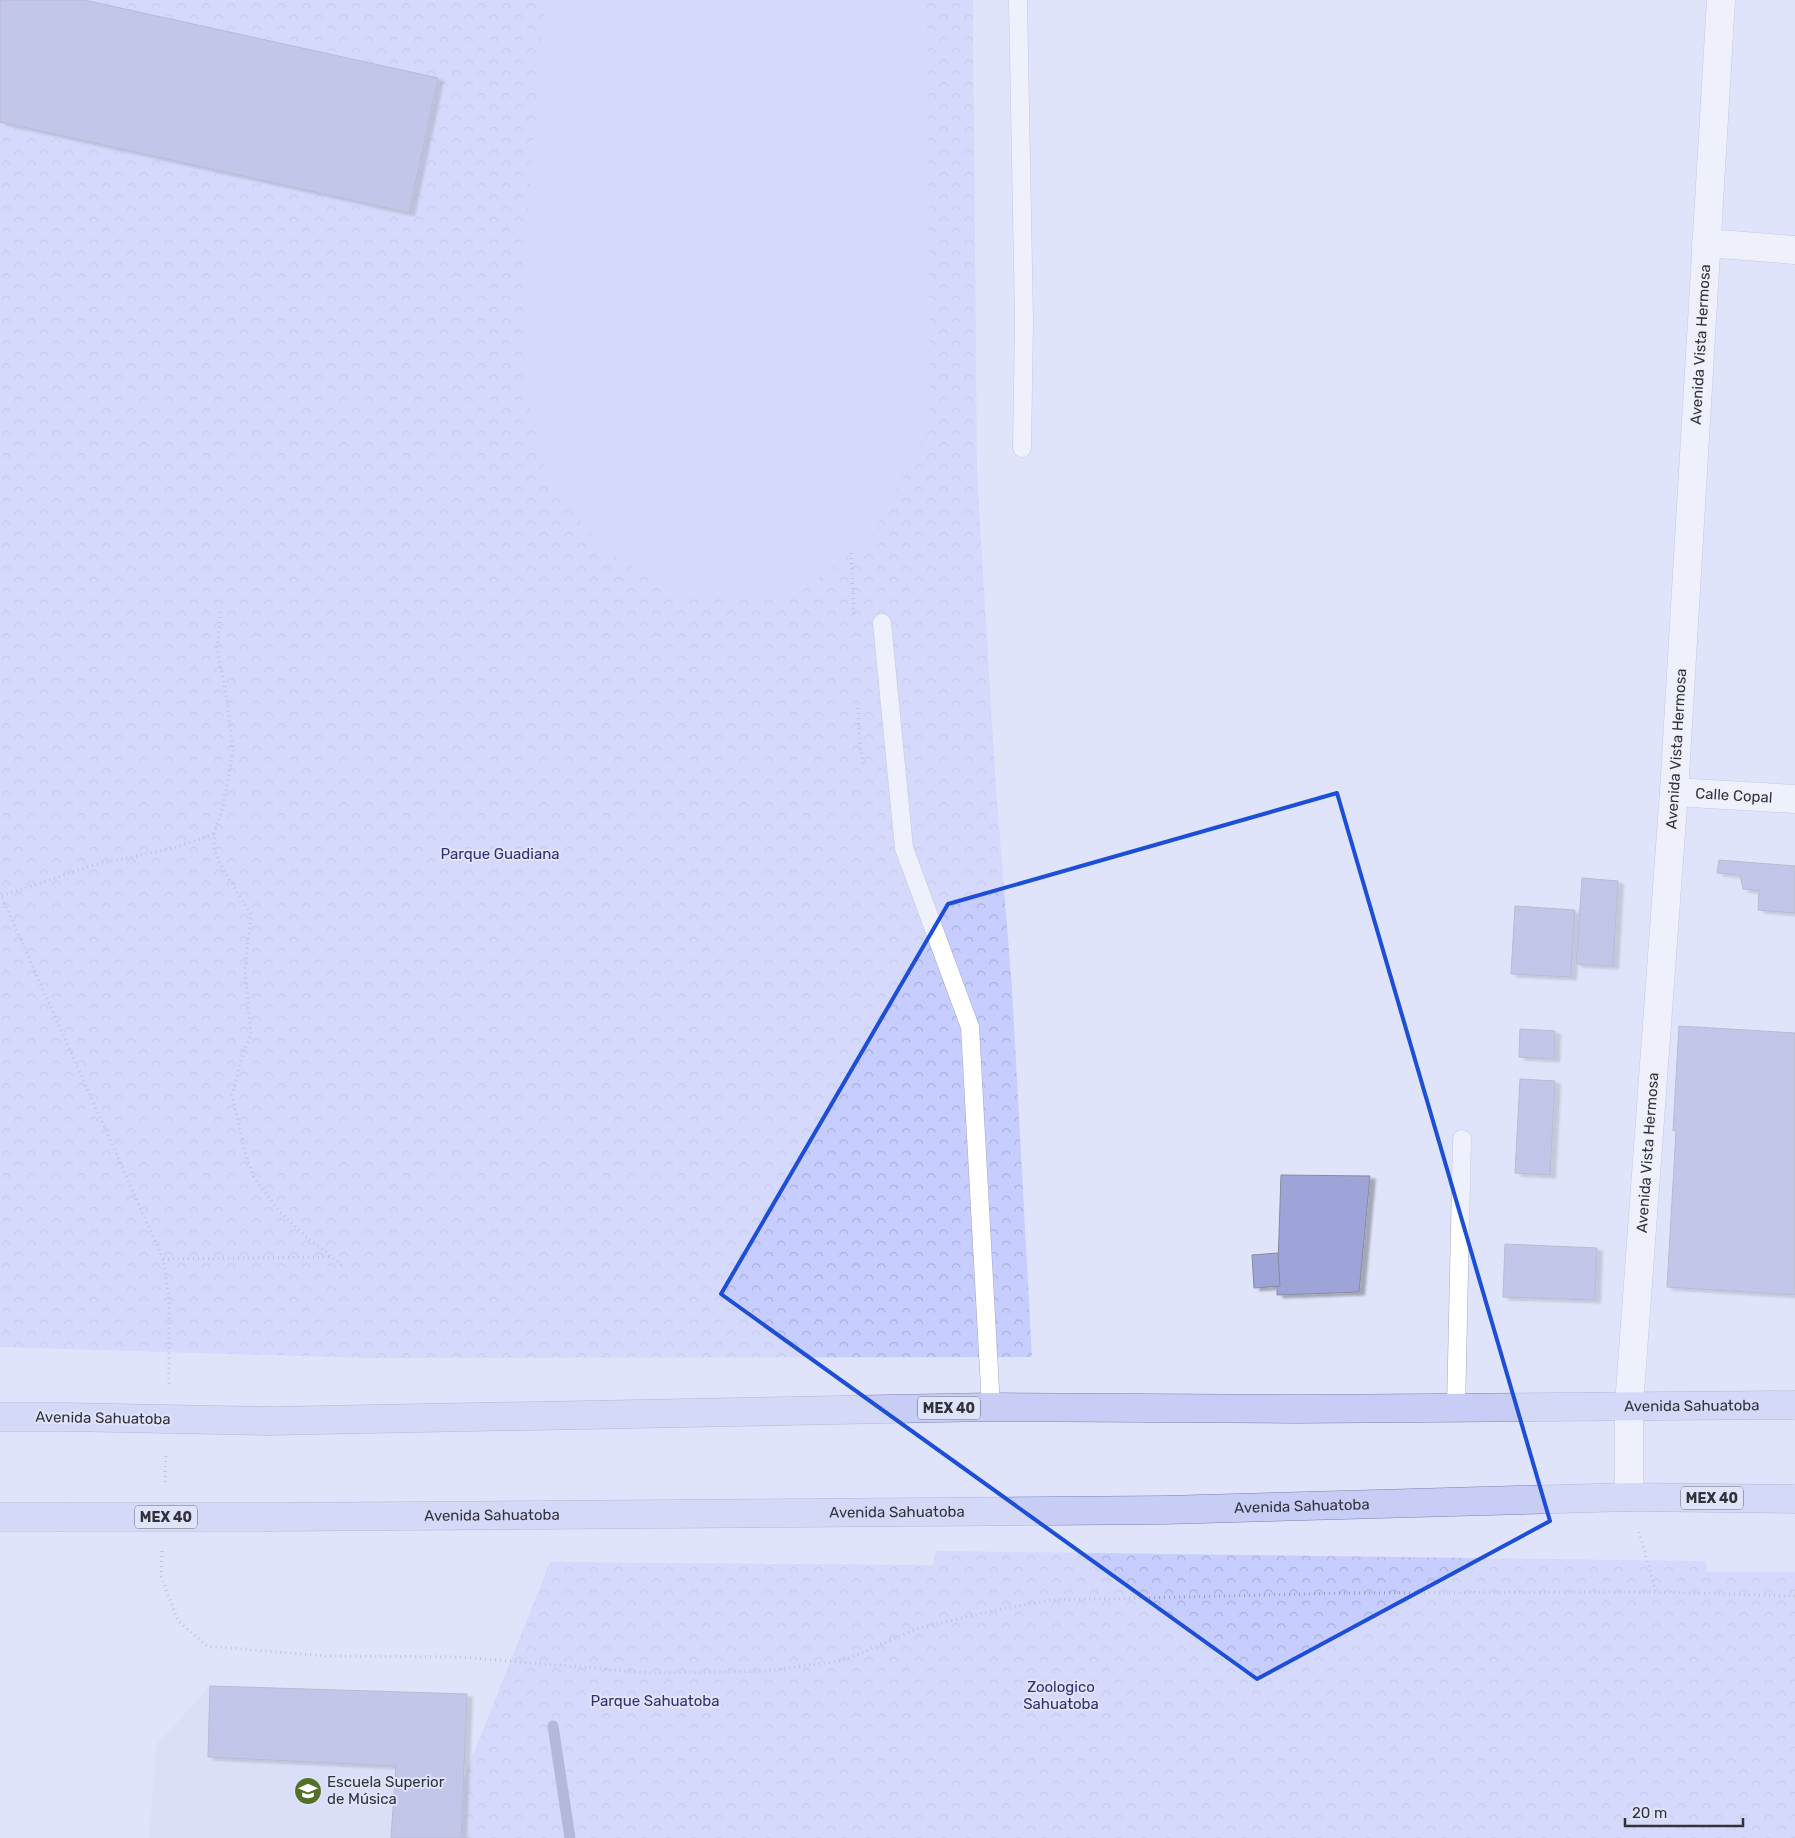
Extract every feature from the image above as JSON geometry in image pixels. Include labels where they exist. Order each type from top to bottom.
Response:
[{"type":"main road","name":"Avenida Sahuatoba","points":[[0,1417],[270,1421],[991,1407],[1456,1408],[1795,1404]]},
{"type":"main road","name":"Avenida Sahuatoba","points":[[0,1517],[271,1517],[1164,1510],[1629,1497],[1795,1499]]},
{"type":"street","name":"Avenida Vista Hermosa","points":[[1629,1497],[1629,1406],[1674,792],[1721,0]]},
{"type":"street","points":[[1706,243],[1795,250]]},
{"type":"street","name":"Calle Copal","points":[[1674,792],[1795,799]]},
{"type":"lane","points":[[1018,0],[1024,321],[1022,448]]},
{"type":"lane","points":[[882,623],[904,848],[970,1027],[991,1407]]},
{"type":"lane","points":[[1456,1408],[1462,1139]]},
{"type":"path","points":[[220,608],[217,649],[226,693],[233,751],[223,806],[214,834],[214,848],[220,864],[251,915],[246,969],[251,1035],[243,1052],[232,1095],[246,1155],[253,1176],[280,1212],[305,1236],[333,1257],[342,1268]]},
{"type":"path","points":[[169,1393],[171,1354],[169,1296],[163,1259],[1,894],[90,866],[178,847],[214,834]]},
{"type":"path","points":[[163,1259],[333,1257]]},
{"type":"path","points":[[164,1489],[166,1451]]},
{"type":"path","points":[[1629,1497],[1656,1592]]},
{"type":"path","points":[[162,1547],[160,1576],[178,1621],[207,1646],[326,1656],[461,1657],[653,1673],[768,1671],[845,1660],[916,1629],[1000,1609],[1052,1600],[1349,1593],[1656,1592],[1795,1596]]},
{"type":"highlighted area","points":[[1337,793],[1550,1521],[1257,1679],[721,1294],[948,904]]},
{"type":"shaded area","name":"Escuela Superior de Música","points":[[210,1686],[467,1694],[461,1838],[149,1838],[156,1745]]},
{"type":"green space","name":"Parque Guadiana","points":[[0,0],[973,0],[977,475],[996,789],[1012,988],[1032,1357],[367,1358],[0,1347]]},
{"type":"green space","points":[[545,0],[927,0],[930,429],[870,539],[795,596],[680,599],[602,547],[550,485],[526,394],[522,290]]},
{"type":"green space","name":"Zoologico Sahuatoba","points":[[936,1551],[1706,1561],[1707,1572],[1795,1572],[1795,1838],[440,1838],[550,1562],[933,1565]]},
{"type":"building","points":[[0,0],[84,0],[438,78],[409,213],[0,122]]},
{"type":"building","points":[[1719,860],[1795,866],[1795,913],[1758,910],[1759,891],[1743,889],[1740,875],[1717,873]]},
{"type":"building","points":[[1582,878],[1618,881],[1613,966],[1576,964]]},
{"type":"building","points":[[1515,906],[1575,910],[1571,977],[1511,974]]},
{"type":"building","points":[[1679,1026],[1795,1033],[1795,1295],[1667,1287],[1676,1131],[1673,1131]]},
{"type":"building","points":[[1520,1029],[1555,1031],[1554,1059],[1519,1057]]},
{"type":"building","points":[[1520,1079],[1555,1081],[1550,1175],[1515,1173]]},
{"type":"building","points":[[1281,1175],[1370,1176],[1359,1292],[1277,1295]]},
{"type":"building","points":[[1505,1244],[1597,1248],[1595,1300],[1503,1297]]},
{"type":"building","points":[[1278,1253],[1280,1286],[1254,1288],[1252,1255]]},
{"type":"building","name":"Escuela Superior de Música","points":[[210,1686],[467,1694],[461,1838],[391,1838],[396,1766],[208,1757]]},
{"type":"waterway","points":[[553,1726],[570,1838]]},
{"type":"place","name":"Escuela Superior de Música","points":[[308,1791]]},
{"type":"park label","name":"Parque Sahuatoba","points":[[655,1701]]}]
